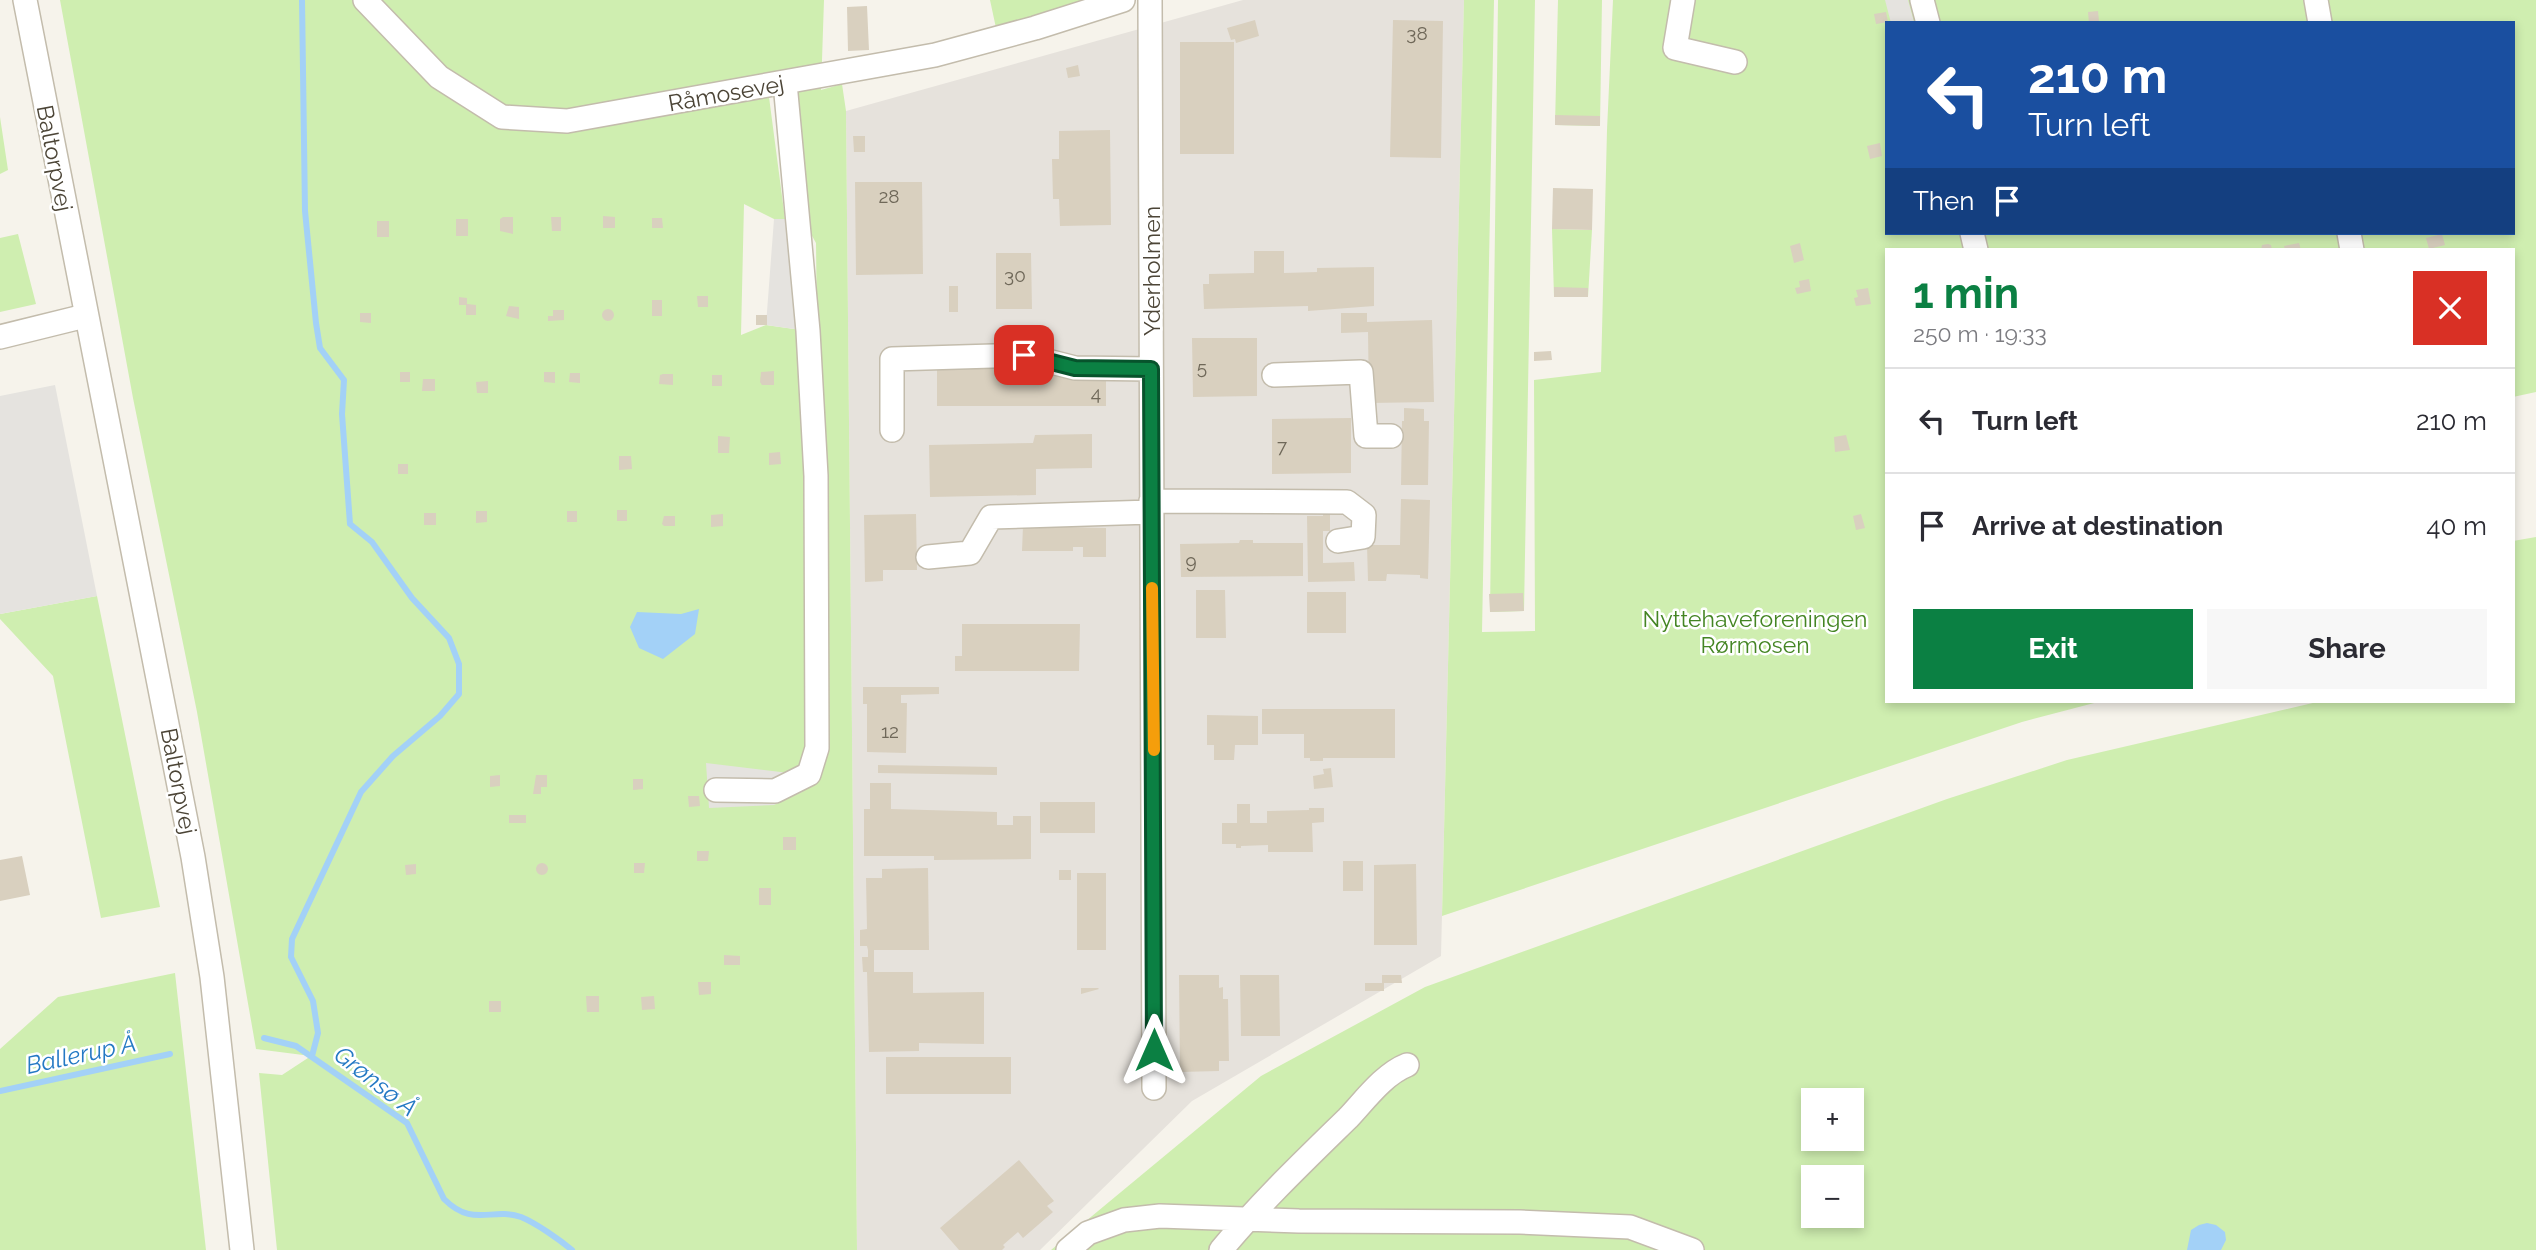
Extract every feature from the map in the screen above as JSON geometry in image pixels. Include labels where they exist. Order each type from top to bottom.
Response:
[{"type":"street","name":"Baltorpvej","points":[[25,0],[193,857],[212,977],[242,1250]]},
{"type":"street","name":"Råmosevej","points":[[365,0],[439,77],[502,117],[567,121],[935,55],[1035,28],[1123,0]]},
{"type":"street","name":"Yderholmen","points":[[1150,0],[1154,1088]]},
{"type":"street","points":[[1683,0],[1675,48],[1735,62]]},
{"type":"street","points":[[1922,0],[1927,21]]},
{"type":"street","points":[[2316,0],[2320,21]]},
{"type":"street","points":[[716,790],[775,791],[809,774],[817,748],[816,476],[808,331],[785,83]]},
{"type":"street","points":[[0,337],[85,316]]},
{"type":"street","points":[[892,430],[892,359],[1024,355],[1075,368],[1151,369]]},
{"type":"street","points":[[1274,375],[1361,372],[1366,436],[1391,436]]},
{"type":"street","points":[[928,557],[970,553],[991,517],[1151,506],[1347,502],[1364,515],[1363,537],[1338,541]]},
{"type":"street","points":[[1222,1250],[1246,1219],[1391,1074],[1408,1065]]},
{"type":"street","points":[[1068,1250],[1088,1233],[1124,1220],[1160,1216],[1520,1222],[1630,1227],[1692,1250]]},
{"type":"shaded area","points":[[1243,0],[1464,0],[1441,956],[1192,1101],[1040,1250],[857,1250],[846,111]]},
{"type":"shaded area","points":[[1885,0],[1908,0],[1914,21],[1890,21]]},
{"type":"shaded area","points":[[774,219],[797,219],[808,331],[766,325]]},
{"type":"shaded area","points":[[55,385],[97,596],[0,614],[0,396]]},
{"type":"shaded area","points":[[706,763],[789,773],[802,792],[774,805],[709,808]]},
{"type":"green space","points":[[60,0],[824,0],[821,90],[842,84],[846,111],[857,1250],[277,1250],[259,1073],[282,1075],[311,1056],[256,1049],[197,712],[133,398]],"holes":[[[769,97],[795,98],[796,207],[816,243],[817,335],[808,331],[766,325],[741,335],[744,204],[774,219],[785,219]]]},
{"type":"green space","points":[[990,0],[1084,0],[996,28]]},
{"type":"green space","name":"Nyttehaveforeningen Rørmosen","points":[[1464,0],[1494,0],[1482,632],[1535,631],[1534,380],[1601,372],[1613,0],[2536,0],[2536,392],[2515,397],[2515,248],[1885,248],[1885,703],[2094,703],[2022,722],[1442,916]]},
{"type":"green space","points":[[1498,0],[1535,0],[1524,611],[1490,612]]},
{"type":"green space","points":[[1558,0],[1602,0],[1600,126],[1555,125]]},
{"type":"green space","points":[[0,117],[8,170],[0,174]]},
{"type":"green space","points":[[1552,229],[1592,230],[1588,297],[1554,297]]},
{"type":"green space","points":[[18,234],[36,304],[0,312],[0,238]]},
{"type":"green space","points":[[2536,537],[2536,1250],[1051,1250],[1261,1076],[1425,987],[1947,799],[2067,760],[2313,703],[2515,703],[2515,541]]},
{"type":"green space","points":[[97,596],[160,907],[101,918],[53,676],[0,619],[0,614]]},
{"type":"green space","points":[[175,973],[206,1250],[0,1250],[0,1049],[58,997]]},
{"type":"water","points":[[699,609],[695,634],[663,659],[639,648],[630,627],[637,612],[681,614]]},
{"type":"water","points":[[2207,1223],[2216,1225],[2225,1232],[2226,1240],[2221,1250],[2187,1250],[2191,1230]]},
{"type":"building","points":[[867,6],[869,50],[848,51],[847,7]]},
{"type":"building","points":[[2098,11],[2099,21],[2089,21],[2088,12]]},
{"type":"building","points":[[1886,12],[1888,21],[1876,24],[1874,14]]},
{"type":"building","points":[[1255,20],[1259,36],[1236,43],[1235,39],[1231,40],[1227,28]]},
{"type":"building","points":[[1393,20],[1443,21],[1441,158],[1390,157]]},
{"type":"building","points":[[1180,42],[1234,42],[1234,154],[1180,154]]},
{"type":"building","points":[[1078,65],[1080,76],[1068,78],[1066,68]]},
{"type":"building","points":[[1555,115],[1600,116],[1600,126],[1555,125]]},
{"type":"building","points":[[1110,130],[1111,225],[1060,226],[1059,199],[1053,199],[1052,159],[1059,159],[1059,131]]},
{"type":"building","points":[[853,136],[865,136],[865,152],[854,152]]},
{"type":"building","points":[[1880,143],[1882,156],[1870,159],[1867,146]]},
{"type":"building","points":[[855,182],[922,182],[923,274],[856,275]]},
{"type":"building","points":[[1553,188],[1593,189],[1592,230],[1552,229]]},
{"type":"building","points":[[603,216],[615,217],[615,228],[603,228]]},
{"type":"building","points":[[513,217],[513,234],[500,231],[500,219]]},
{"type":"building","points":[[551,217],[561,217],[561,231],[552,231]]},
{"type":"building","points":[[652,218],[662,218],[663,228],[652,228]]},
{"type":"building","points":[[456,219],[468,219],[468,236],[456,236]]},
{"type":"building","points":[[377,221],[389,221],[389,237],[377,237]]},
{"type":"building","points":[[2442,235],[2445,245],[2429,248],[2426,238]]},
{"type":"building","points":[[1800,243],[1804,260],[1794,263],[1790,246]]},
{"type":"building","points":[[2299,243],[2300,248],[2284,248]]},
{"type":"building","points":[[2268,244],[2272,248],[2261,248],[2262,245]]},
{"type":"building","points":[[1254,251],[1284,251],[1284,273],[1317,272],[1317,268],[1374,267],[1374,306],[1308,311],[1308,306],[1204,309],[1203,284],[1209,284],[1209,274],[1254,273]]},
{"type":"building","points":[[996,253],[1031,253],[1032,309],[996,309]]},
{"type":"building","points":[[1809,279],[1811,291],[1797,294],[1795,288],[1800,287],[1799,281]]},
{"type":"building","points":[[949,286],[958,286],[958,312],[949,312]]},
{"type":"building","points":[[1554,287],[1588,288],[1588,297],[1554,297]]},
{"type":"building","points":[[1868,288],[1871,304],[1856,306],[1856,290]]},
{"type":"building","points":[[697,296],[708,296],[708,307],[698,307]]},
{"type":"building","points":[[459,297],[467,298],[467,304],[476,305],[476,315],[466,315],[466,305],[459,305]]},
{"type":"building","points":[[652,300],[662,300],[662,316],[652,316]]},
{"type":"building","points":[[509,306],[519,307],[519,319],[506,316]]},
{"type":"building","points":[[608,309],[614,315],[608,321],[602,315]]},
{"type":"building","points":[[553,310],[564,310],[564,320],[548,321],[548,316],[553,316]]},
{"type":"building","points":[[360,313],[371,313],[371,323],[360,322]]},
{"type":"building","points":[[1341,313],[1367,313],[1367,322],[1432,320],[1434,402],[1369,403],[1368,332],[1341,333]]},
{"type":"building","points":[[756,315],[767,315],[767,325],[756,325]]},
{"type":"building","points":[[1192,338],[1257,338],[1257,396],[1193,397]]},
{"type":"building","points":[[1551,351],[1552,360],[1534,361],[1534,352]]},
{"type":"building","points":[[937,366],[1034,366],[1034,376],[1106,375],[1106,406],[937,406]]},
{"type":"building","points":[[774,371],[774,385],[762,385],[761,372]]},
{"type":"building","points":[[400,372],[410,372],[410,382],[400,382]]},
{"type":"building","points":[[544,372],[555,372],[555,383],[544,382]]},
{"type":"building","points":[[570,373],[580,373],[580,383],[569,382]]},
{"type":"building","points":[[673,374],[673,385],[659,384],[660,375]]},
{"type":"building","points":[[712,375],[722,375],[722,386],[712,386]]},
{"type":"building","points":[[423,379],[435,379],[435,391],[422,391]]},
{"type":"building","points":[[488,381],[488,393],[477,393],[476,382]]},
{"type":"building","points":[[1404,408],[1424,409],[1424,421],[1429,421],[1428,485],[1401,485]]},
{"type":"building","points":[[1351,418],[1351,473],[1272,474],[1272,419]]},
{"type":"building","points":[[1092,434],[1092,468],[1036,469],[1036,495],[930,497],[929,445],[1033,443],[1035,435]]},
{"type":"building","points":[[1846,435],[1850,450],[1835,452],[1834,437]]},
{"type":"building","points":[[718,436],[730,437],[729,453],[718,453]]},
{"type":"building","points":[[780,452],[781,464],[769,465],[769,453]]},
{"type":"building","points":[[619,456],[631,456],[632,469],[619,470]]},
{"type":"building","points":[[398,464],[408,464],[408,474],[398,474]]},
{"type":"building","points":[[1401,499],[1430,500],[1428,579],[1420,578],[1420,575],[1387,574],[1386,581],[1368,581],[1367,545],[1400,545]]},
{"type":"building","points":[[617,510],[627,510],[627,521],[617,521]]},
{"type":"building","points":[[476,511],[487,511],[487,522],[476,523]]},
{"type":"building","points":[[567,511],[577,511],[577,522],[567,522]]},
{"type":"building","points":[[1330,511],[1330,531],[1323,531],[1323,563],[1354,562],[1355,581],[1308,582],[1307,516],[1323,516],[1323,512]]},
{"type":"building","points":[[424,513],[436,513],[436,525],[424,525]]},
{"type":"building","points":[[723,514],[723,526],[711,527],[711,515]]},
{"type":"building","points":[[916,514],[917,570],[883,570],[883,581],[865,582],[864,515]]},
{"type":"building","points":[[1861,514],[1865,528],[1856,530],[1853,516]]},
{"type":"building","points":[[664,516],[675,516],[675,526],[664,526]]},
{"type":"building","points":[[1023,526],[1106,528],[1106,557],[1083,557],[1083,547],[1073,547],[1073,551],[1022,551]]},
{"type":"building","points":[[1240,540],[1253,540],[1253,543],[1303,543],[1303,576],[1181,577],[1180,544],[1239,543]]},
{"type":"building","points":[[1196,590],[1225,590],[1226,638],[1196,638]]},
{"type":"building","points":[[1307,592],[1346,592],[1346,633],[1307,633]]},
{"type":"building","points":[[1523,593],[1524,611],[1490,612],[1489,594]]},
{"type":"building","points":[[962,624],[1080,624],[1079,671],[955,671],[955,656],[962,656]]},
{"type":"building","points":[[863,687],[939,687],[939,694],[901,695],[901,703],[907,703],[906,753],[867,752],[867,704],[863,704]]},
{"type":"building","points":[[1262,709],[1395,709],[1395,758],[1323,758],[1323,761],[1310,761],[1310,758],[1304,758],[1304,734],[1262,734]]},
{"type":"building","points":[[1207,715],[1258,716],[1258,745],[1235,745],[1234,760],[1214,760],[1214,745],[1207,745]]},
{"type":"building","points":[[878,765],[997,767],[997,775],[878,773]]},
{"type":"building","points":[[1331,768],[1333,787],[1314,789],[1313,776],[1324,774],[1323,769]]},
{"type":"building","points":[[500,775],[500,786],[490,787],[490,776]]},
{"type":"building","points":[[536,775],[547,775],[547,787],[541,787],[541,794],[533,794]]},
{"type":"building","points":[[633,779],[643,779],[643,789],[633,790]]},
{"type":"building","points":[[870,783],[891,783],[891,809],[997,812],[997,825],[1013,825],[1013,816],[1031,816],[1031,859],[934,860],[934,856],[864,856],[864,809],[870,809]]},
{"type":"building","points":[[688,796],[699,796],[700,806],[689,807]]},
{"type":"building","points":[[1040,802],[1095,802],[1095,833],[1040,833]]},
{"type":"building","points":[[1237,804],[1250,804],[1250,823],[1267,823],[1267,811],[1324,808],[1324,822],[1312,823],[1313,852],[1268,852],[1268,845],[1236,848],[1236,844],[1222,844],[1222,823],[1237,823]]},
{"type":"building","points":[[509,815],[526,815],[526,823],[509,823]]},
{"type":"building","points":[[783,837],[796,837],[796,850],[783,850]]},
{"type":"building","points":[[697,851],[709,851],[708,861],[697,861]]},
{"type":"building","points":[[22,856],[30,895],[0,901],[0,860]]},
{"type":"building","points":[[1343,861],[1363,861],[1363,891],[1343,891]]},
{"type":"building","points":[[542,863],[548,869],[542,875],[536,869]]},
{"type":"building","points":[[634,863],[645,863],[644,873],[634,873]]},
{"type":"building","points":[[416,864],[416,874],[406,875],[405,865]]},
{"type":"building","points":[[1416,864],[1417,945],[1374,945],[1374,865]]},
{"type":"building","points":[[928,868],[929,950],[874,950],[874,972],[913,972],[913,993],[984,992],[984,1044],[919,1043],[919,1051],[869,1052],[867,972],[863,972],[862,957],[868,957],[868,950],[867,946],[860,946],[860,930],[867,929],[866,878],[882,878],[882,869]]},
{"type":"building","points":[[1059,870],[1071,870],[1071,880],[1059,880]]},
{"type":"building","points":[[1077,873],[1106,873],[1106,950],[1077,950]]},
{"type":"building","points":[[759,888],[771,888],[771,905],[759,905]]},
{"type":"building","points":[[724,955],[740,956],[740,965],[724,965]]},
{"type":"building","points":[[1179,975],[1219,975],[1219,988],[1223,987],[1223,999],[1228,999],[1229,1061],[1219,1061],[1219,1071],[1180,1072]]},
{"type":"building","points":[[1240,975],[1279,975],[1280,1036],[1241,1036]]},
{"type":"building","points":[[1382,975],[1401,975],[1402,983],[1384,983],[1384,991],[1365,991],[1365,983],[1382,983]]},
{"type":"building","points":[[698,982],[711,982],[711,994],[699,995]]},
{"type":"building","points":[[1081,988],[1098,988],[1099,989],[1081,994]]},
{"type":"building","points":[[586,996],[599,996],[599,1012],[587,1012]]},
{"type":"building","points":[[654,996],[655,1009],[642,1010],[641,997]]},
{"type":"building","points":[[489,1001],[501,1001],[501,1012],[489,1012]]},
{"type":"building","points":[[886,1057],[1011,1057],[1011,1094],[886,1094]]},
{"type":"building","points":[[1019,1160],[1054,1201],[1047,1206],[1053,1212],[1023,1238],[1018,1232],[1003,1245],[1005,1247],[1002,1250],[959,1250],[940,1228]]},
{"type":"waterway","points":[[302,0],[305,211],[320,348],[344,380],[342,414],[350,524],[372,542],[412,598],[449,638],[459,664],[459,694],[440,716],[393,756],[361,792],[292,939],[291,957],[313,1001],[318,1033],[312,1056]]},
{"type":"waterway","name":"Grønsø Å","points":[[264,1038],[296,1046],[407,1123],[444,1199],[454,1208],[473,1215],[500,1214],[521,1217],[572,1250]]},
{"type":"waterway","name":"Ballerup Å","points":[[0,1091],[170,1054]]},
{"type":"slow traffic","points":[[1152,588],[1154,750]]},
{"type":"route","points":[[1024,355],[1075,368],[1151,369],[1154,1050]]}]
